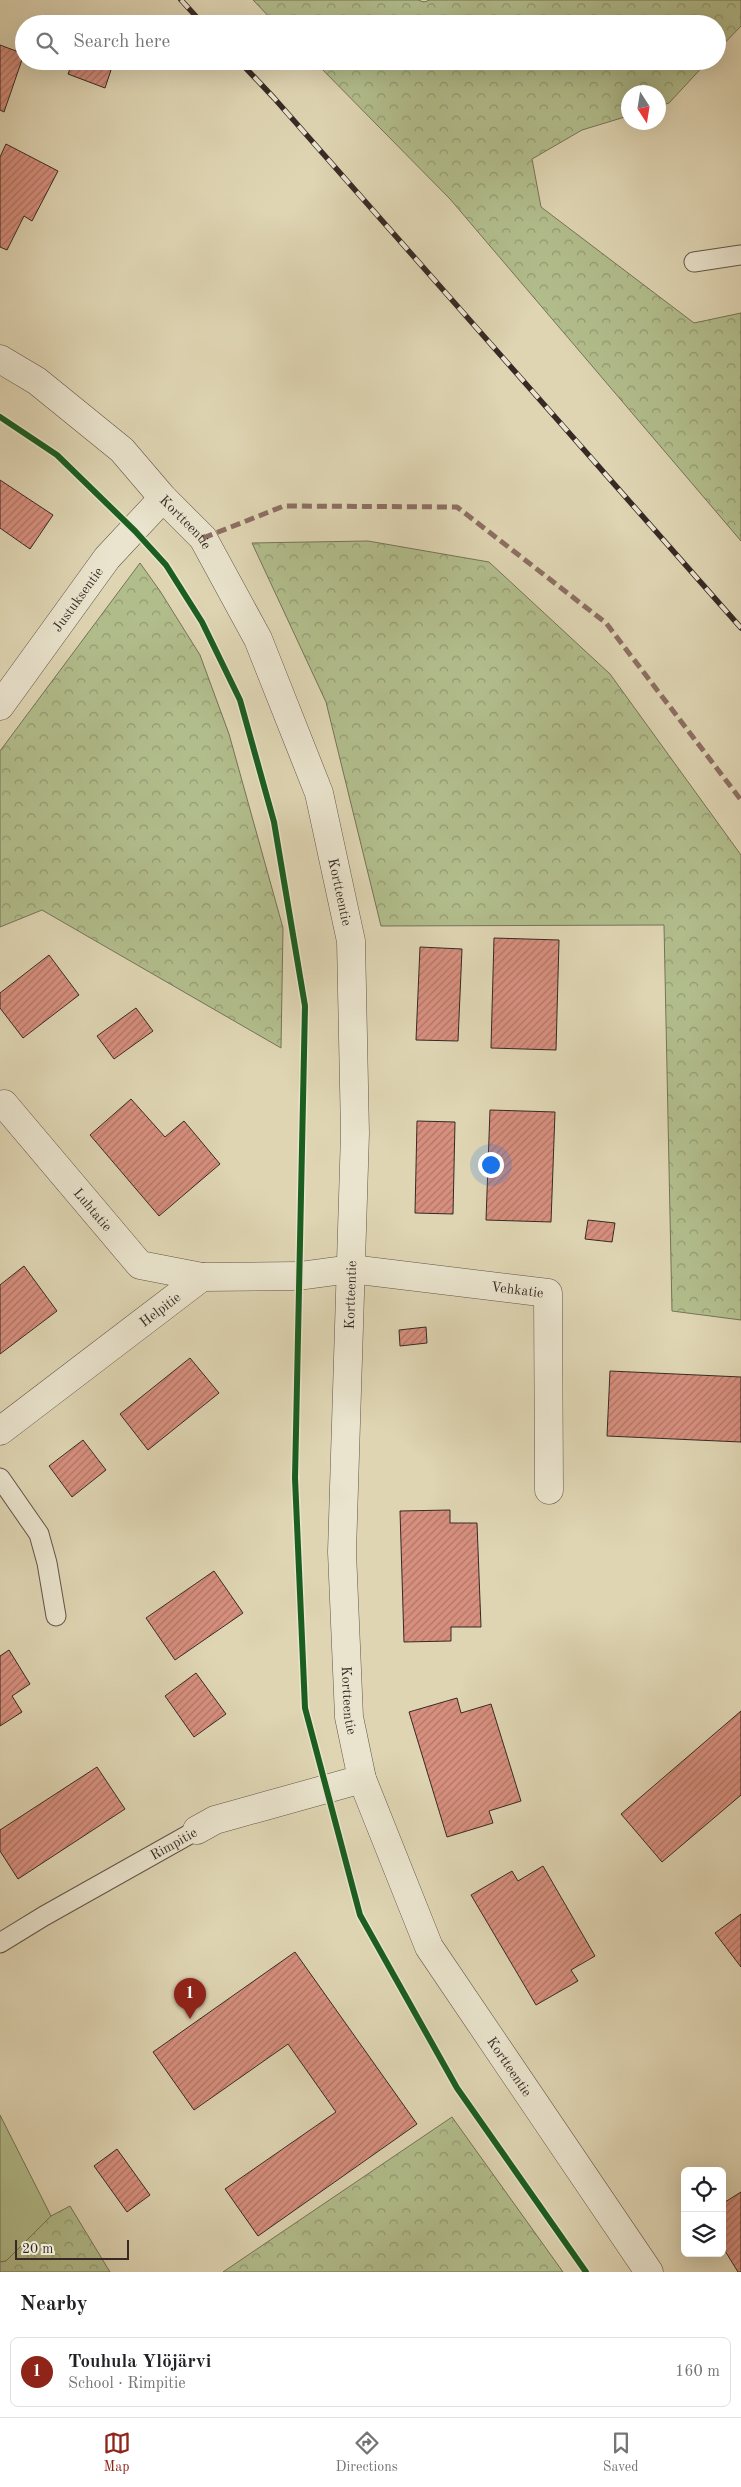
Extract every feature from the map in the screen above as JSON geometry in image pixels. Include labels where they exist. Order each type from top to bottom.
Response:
[{"type":"street","name":"Kortteentie","points":[[0,359],[37,381],[122,450],[164,498],[203,538],[258,639],[319,793],[351,940],[355,1133],[342,1552],[349,1717],[362,1779],[430,1947],[649,2272]]},
{"type":"street","name":"Justuksentie","points":[[0,706],[107,558],[164,498]]},
{"type":"street","name":"Luhtatie","points":[[4,1104],[140,1265],[202,1277]]},
{"type":"street","points":[[202,1277],[299,1276],[351,1269]]},
{"type":"street","name":"Vehkatie","points":[[351,1269],[548,1293],[549,1490]]},
{"type":"street","name":"Helpitie","points":[[0,1432],[202,1277]]},
{"type":"street","name":"Rimpitie","points":[[198,1830],[215,1820],[362,1779]]},
{"type":"lane","points":[[694,262],[741,255]]},
{"type":"lane","points":[[0,1478],[38,1534],[47,1563],[56,1616]]},
{"type":"lane","name":"Rimpitie","points":[[0,1943],[44,1916],[198,1830]]},
{"type":"green space","points":[[253,0],[418,0],[424,2],[430,0],[741,0],[741,26],[726,42],[726,15],[267,15]]},
{"type":"green space","points":[[323,70],[700,70],[666,104],[666,85],[621,85],[621,118],[582,130],[532,159],[541,207],[694,323],[741,313],[741,541],[450,199]]},
{"type":"green space","points":[[368,541],[489,562],[610,674],[741,855],[741,1320],[672,1311],[664,925],[381,926],[326,702],[252,543]]},
{"type":"green space","points":[[140,563],[200,655],[229,734],[283,928],[281,1048],[42,910],[0,927],[0,751]]},
{"type":"green space","points":[[0,2115],[51,2216],[6,2261],[0,2262]]},
{"type":"green space","points":[[452,2117],[563,2272],[223,2272]]},
{"type":"green space","points":[[70,2206],[110,2272],[0,2272],[0,2262],[6,2261],[51,2216]]},
{"type":"building","points":[[0,45],[15,51],[15,70],[18,70],[4,112],[0,110]]},
{"type":"building","points":[[70,70],[111,70],[105,88],[68,74]]},
{"type":"building","points":[[6,144],[58,171],[32,221],[24,216],[7,250],[0,247],[0,157]]},
{"type":"building","points":[[0,480],[53,515],[30,549],[0,528]]},
{"type":"building","points":[[494,938],[559,940],[556,1050],[491,1048]]},
{"type":"building","points":[[420,947],[462,949],[458,1041],[416,1040]]},
{"type":"building","points":[[49,955],[79,995],[23,1038],[0,1008],[0,993]]},
{"type":"building","points":[[136,1008],[153,1031],[114,1059],[97,1036]]},
{"type":"building","points":[[131,1099],[165,1137],[184,1121],[220,1164],[159,1216],[90,1135]]},
{"type":"building","points":[[490,1110],[555,1112],[551,1222],[486,1220]]},
{"type":"building","points":[[417,1121],[455,1122],[453,1214],[415,1213]]},
{"type":"building","points":[[588,1220],[615,1223],[612,1242],[585,1239]]},
{"type":"building","points":[[24,1266],[57,1311],[0,1354],[0,1285]]},
{"type":"building","points":[[426,1327],[427,1343],[400,1346],[399,1330]]},
{"type":"building","points":[[190,1358],[219,1393],[148,1450],[120,1414]]},
{"type":"building","points":[[610,1371],[741,1377],[741,1442],[607,1436]]},
{"type":"building","points":[[83,1440],[106,1470],[72,1497],[49,1466]]},
{"type":"building","points":[[450,1510],[450,1523],[477,1523],[481,1627],[451,1627],[451,1641],[404,1642],[400,1511]]},
{"type":"building","points":[[214,1571],[243,1613],[175,1660],[146,1618]]},
{"type":"building","points":[[9,1650],[30,1684],[12,1696],[22,1712],[0,1726],[0,1656]]},
{"type":"building","points":[[196,1673],[226,1714],[194,1737],[165,1696]]},
{"type":"building","points":[[457,1698],[461,1713],[491,1704],[521,1801],[489,1811],[493,1823],[447,1837],[409,1712]]},
{"type":"building","points":[[741,1711],[741,1795],[662,1862],[621,1814]]},
{"type":"building","points":[[97,1767],[125,1809],[18,1879],[0,1851],[0,1830]]},
{"type":"building","points":[[543,1866],[595,1956],[571,1970],[578,1981],[536,2005],[471,1895],[512,1871],[518,1881]]},
{"type":"building","points":[[741,1914],[741,1967],[715,1933]]},
{"type":"building","points":[[295,1952],[417,2124],[258,2236],[225,2189],[336,2112],[288,2044],[194,2110],[153,2052]]},
{"type":"building","points":[[117,2149],[150,2195],[127,2212],[94,2166]]},
{"type":"building","points":[[741,2192],[741,2272],[738,2272],[726,2252],[726,2201]]},
{"type":"railway","points":[[181,0],[195,15]]},
{"type":"railway","points":[[248,70],[741,628]]},
{"type":"marked path","points":[[203,538],[284,506],[457,507],[606,623],[741,800]]},
{"type":"cycle path","points":[[0,417],[57,455],[135,531],[166,565],[202,622],[240,700],[274,822],[305,1006],[295,1478],[305,1708],[360,1915],[457,2088],[586,2272]]},
{"type":"place","name":"Touhula Ylöjärvi","points":[[190,2019]]}]
